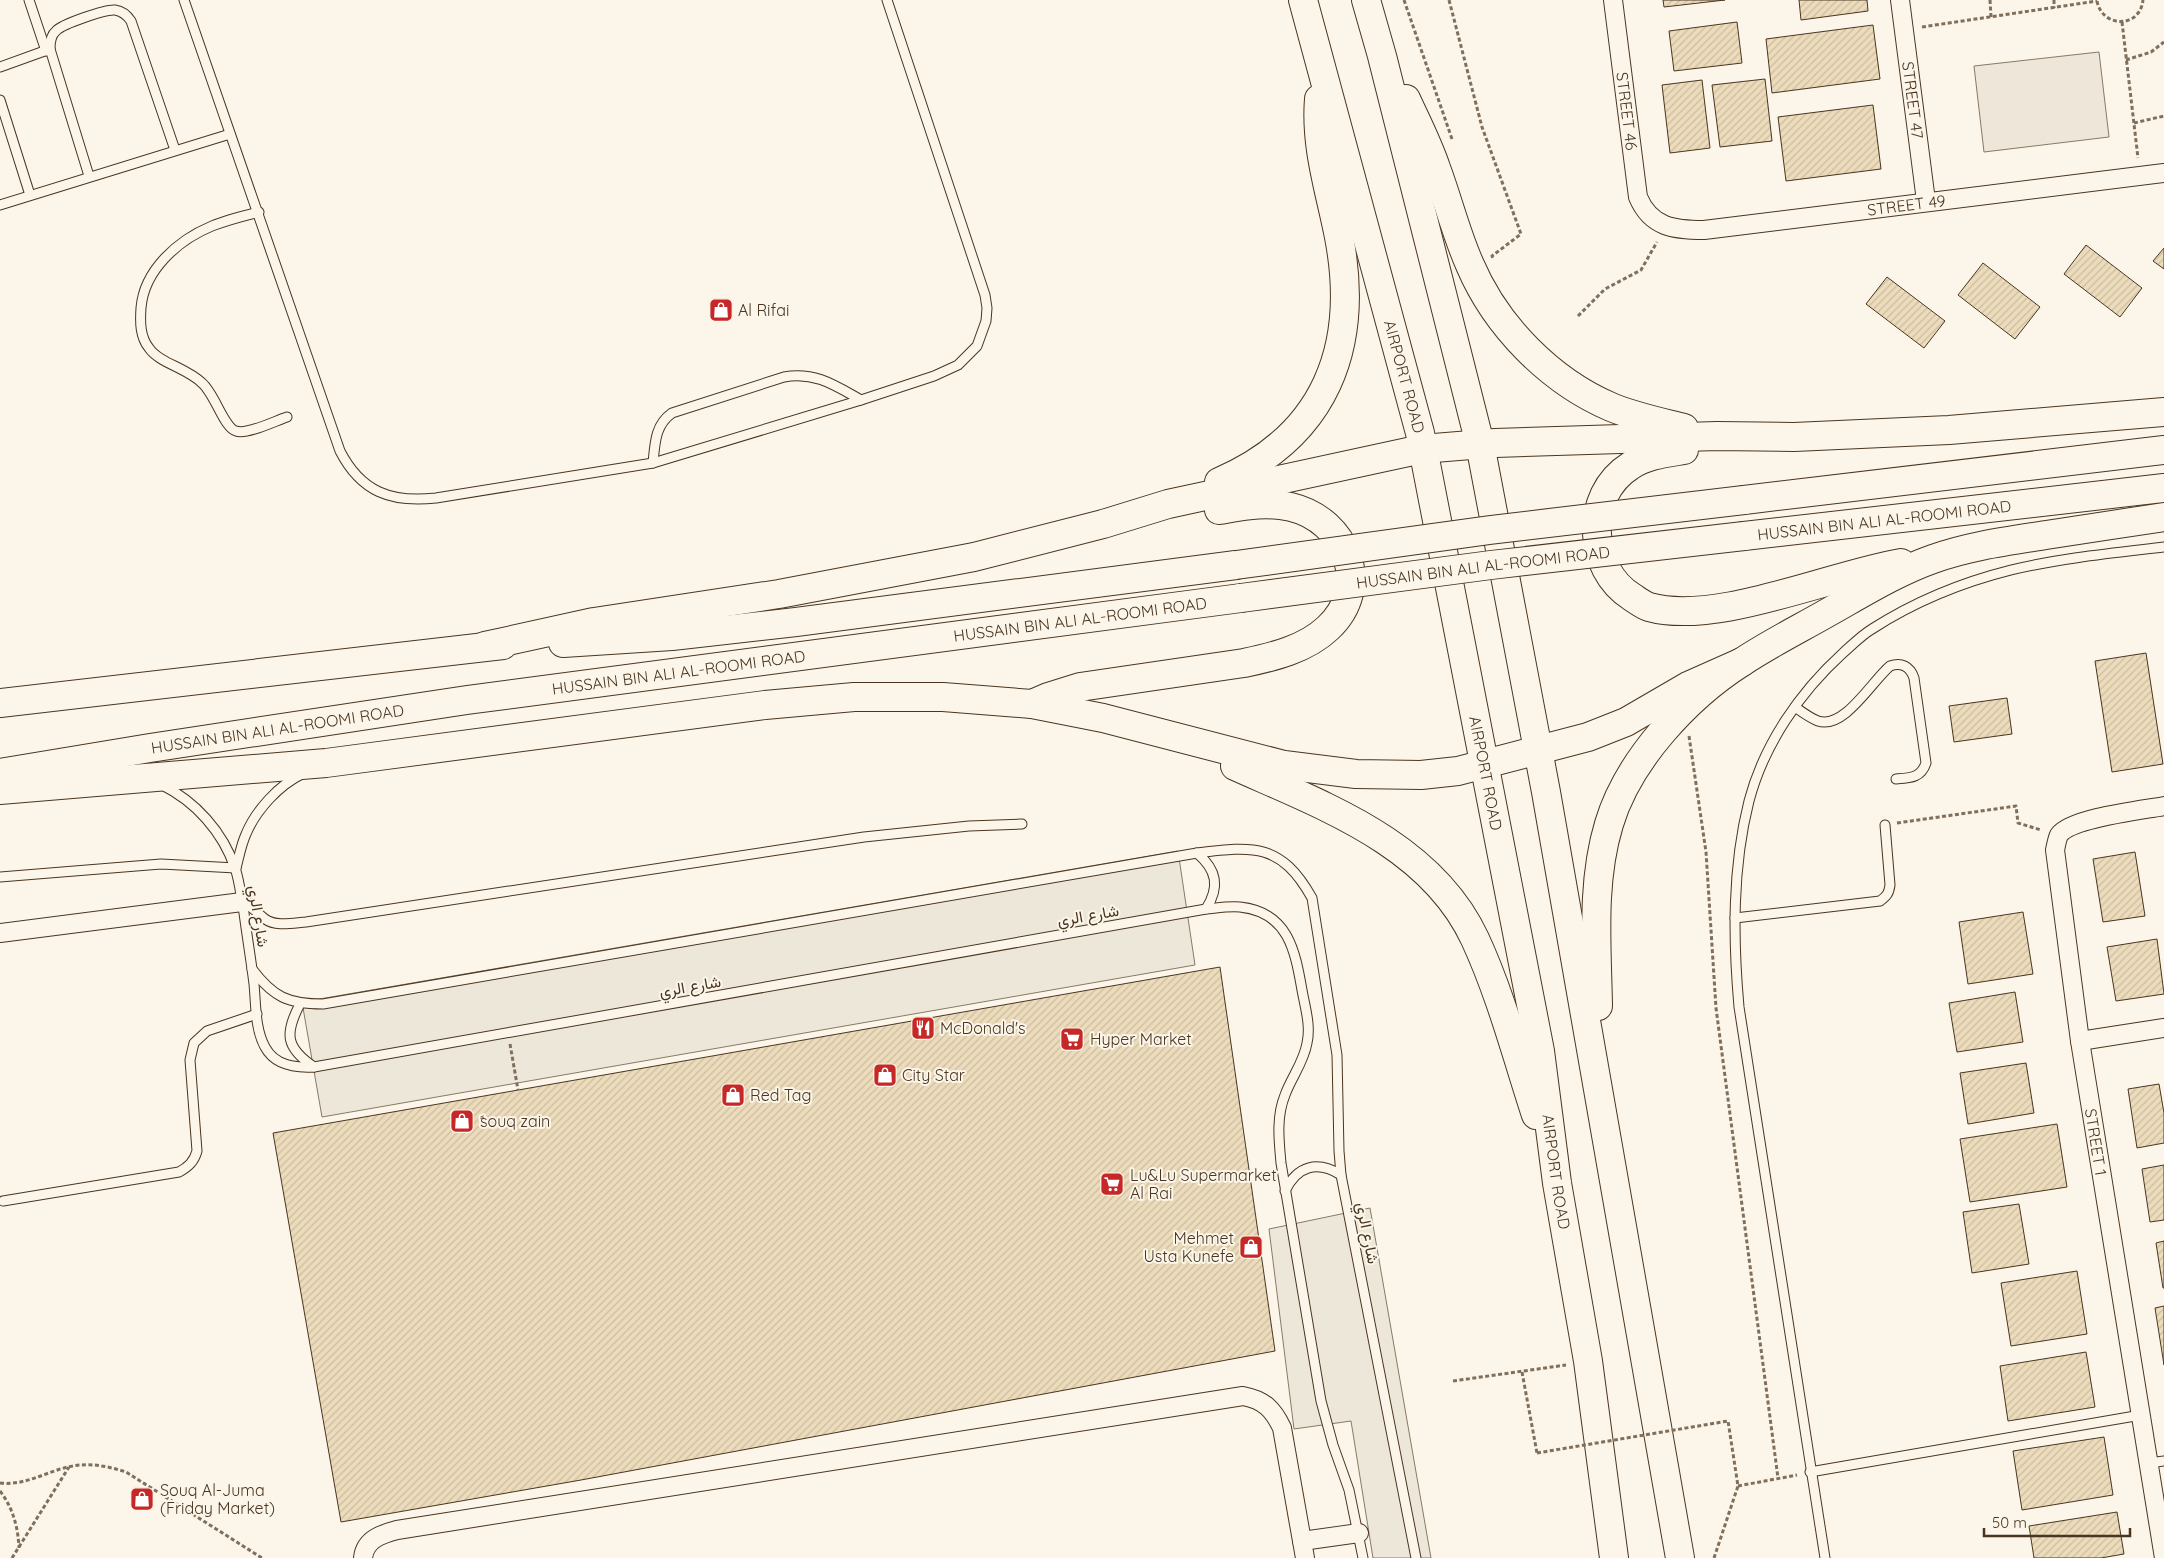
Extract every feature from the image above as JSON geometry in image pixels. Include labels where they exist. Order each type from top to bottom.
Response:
[{"type":"highway","name":"AIRPORT ROAD","points":[[1303,0],[1420,433],[1540,1050],[1558,1183],[1588,1361],[1611,1549]]},
{"type":"highway","points":[[1366,0],[1382,56],[1480,444],[1538,750],[1680,1558]]},
{"type":"highway","points":[[1382,56],[1402,91],[1432,158],[1470,265],[1492,307],[1512,332],[1562,378],[1586,394],[1611,407],[1638,416],[1717,436]]},
{"type":"highway","points":[[1168,504],[1226,479],[1252,466],[1273,452],[1292,435],[1309,414],[1324,391],[1335,366],[1344,320],[1345,292],[1339,237],[1320,148],[1318,113],[1323,78]]},
{"type":"highway","points":[[485,646],[594,622],[779,594],[974,557],[1076,532],[1168,504],[1422,449],[1480,444],[1717,436],[1794,437],[1949,430],[2164,412]]},
{"type":"highway","points":[[1717,436],[1706,445],[1693,449],[1657,454],[1630,466],[1609,486],[1598,513],[1596,541],[1605,569],[1623,591],[1647,606],[1677,612],[1719,608],[1764,598],[1861,571],[1933,559],[2015,540],[2164,517]]},
{"type":"highway","name":"HUSSAIN BIN ALI AL-ROOMI ROAD","points":[[0,703],[485,646],[610,640],[734,630],[1490,530],[2164,450]]},
{"type":"highway","name":"HUSSAIN BIN ALI AL-ROOMI ROAD","points":[[0,773],[160,746],[467,700],[1491,565],[2164,488]]},
{"type":"highway","points":[[1032,704],[1080,687],[1244,663],[1266,658],[1316,637],[1328,628],[1343,608],[1350,584],[1348,559],[1337,536],[1318,518],[1292,507],[1277,504],[1246,505],[1198,514],[1187,513],[1168,504]]},
{"type":"highway","points":[[0,790],[326,763],[765,705],[834,699],[943,697],[1032,704],[1103,718],[1169,737],[1284,765],[1356,774],[1421,775],[1458,771],[1588,737],[1626,722],[1688,686],[1742,662],[1896,574],[1933,559]]},
{"type":"highway","points":[[1599,1090],[1596,911],[1602,852],[1609,823],[1620,795],[1635,769],[1663,732],[1685,708],[1712,684],[1742,662]]},
{"type":"highway","points":[[1169,737],[1360,824],[1416,863],[1438,885],[1457,908],[1475,938],[1496,992],[1558,1183]]},
{"type":"street","name":"STREET 46","points":[[1613,0],[1638,198],[1643,208],[1659,222]]},
{"type":"street","name":"STREET 47","points":[[1900,0],[1926,201]]},
{"type":"street","name":"STREET 49","points":[[1659,222],[1681,230],[1704,230],[1926,201],[2164,174]]},
{"type":"street","points":[[2058,836],[2068,827],[2083,821],[2164,806]]},
{"type":"street","name":"STREET 1","points":[[2058,836],[2055,850],[2056,868],[2080,1042],[2141,1415],[2156,1462],[2164,1558]]},
{"type":"street","points":[[0,933],[242,902]]},
{"type":"street","points":[[2080,1042],[2164,1028]]},
{"type":"street","points":[[363,1558],[368,1544],[373,1539],[380,1534],[398,1530],[1243,1396],[1255,1398],[1272,1409],[1282,1428],[1303,1550],[1359,1533]]},
{"type":"lane","points":[[29,0],[48,50],[89,176]]},
{"type":"lane","points":[[184,0],[340,450],[356,475],[367,485],[393,498],[422,500],[653,462],[862,400],[934,376],[958,365],[977,346],[986,321],[985,295],[887,0]]},
{"type":"lane","points":[[48,50],[52,36],[62,27],[111,10],[117,10],[127,16],[131,21],[175,150]]},
{"type":"lane","points":[[0,67],[48,50]]},
{"type":"lane","points":[[0,100],[30,194]]},
{"type":"lane","points":[[0,205],[30,194],[230,134]]},
{"type":"lane","points":[[259,212],[213,226],[194,235],[176,247],[155,271],[147,284],[141,303],[140,325],[143,338],[149,349],[158,358],[188,372],[204,384],[213,394],[225,423],[236,432],[248,431],[287,417]]},
{"type":"lane","points":[[653,462],[657,431],[672,413],[784,377],[803,375],[821,378],[862,400]]},
{"type":"lane","points":[[1825,1558],[1744,1052],[1735,963],[1735,918],[1739,855],[1750,799],[1768,751],[1795,707],[1829,666],[1870,630],[1924,601],[1952,589],[2010,571],[2070,559],[2164,547]]},
{"type":"lane","points":[[1795,707],[1820,721],[1834,721],[1846,713],[1890,666],[1900,664],[1909,669],[1914,678],[1926,763],[1924,769],[1917,776],[1896,779]]},
{"type":"lane","name":"شارع الري","points":[[236,868],[246,833],[265,803],[292,779],[326,763]]},
{"type":"lane","name":"شارع الري","points":[[150,779],[173,790],[193,806],[211,824],[225,845],[236,868],[252,968],[258,1031],[265,1049],[278,1062],[296,1068],[314,1067],[509,1034],[1206,909],[1238,907],[1264,914],[1285,931],[1292,943],[1296,956],[1308,1034],[1304,1054],[1284,1096],[1281,1108],[1279,1138],[1285,1192],[1321,1401],[1333,1445],[1349,1490],[1363,1558]]},
{"type":"lane","points":[[242,902],[256,909],[267,921],[276,923],[306,922],[864,837],[969,826],[1022,824]]},
{"type":"lane","points":[[1735,918],[1880,901],[1890,892],[1885,825]]},
{"type":"lane","name":"شارع الري","points":[[252,968],[264,985],[280,997],[300,1004],[323,1004],[1197,853],[1232,849],[1257,850],[1281,859],[1300,876],[1312,898],[1336,1055],[1341,1175],[1416,1558]]},
{"type":"lane","points":[[1197,853],[1207,862],[1213,873],[1215,886],[1212,898],[1206,909]]},
{"type":"lane","points":[[0,877],[161,864],[236,868]]},
{"type":"lane","points":[[300,1004],[290,1022],[290,1040],[299,1057],[314,1067]]},
{"type":"lane","points":[[3,1201],[178,1172],[186,1168],[192,1162],[197,1151],[190,1060],[194,1043],[207,1031],[257,1014]]},
{"type":"lane","points":[[1285,1192],[1294,1177],[1308,1168],[1320,1166],[1332,1169],[1341,1175]]},
{"type":"lane","points":[[1810,1472],[2141,1415]]},
{"type":"path","points":[[1404,0],[1452,141]]},
{"type":"path","points":[[1449,0],[1482,127],[1522,234],[1492,256]]},
{"type":"path","points":[[1990,0],[1991,17]]},
{"type":"path","points":[[2054,0],[2054,8]]},
{"type":"path","points":[[1904,30],[2097,1],[2104,16],[2110,20],[2122,22],[2130,20],[2137,15],[2142,8],[2143,0]]},
{"type":"path","points":[[2122,22],[2140,176]]},
{"type":"path","points":[[2126,60],[2150,52],[2164,42]]},
{"type":"path","points":[[2134,123],[2164,116]]},
{"type":"path","points":[[1578,316],[1605,289],[1642,270],[1659,222]]},
{"type":"path","points":[[1489,247],[1496,262]]},
{"type":"path","points":[[1685,708],[1706,852],[1716,1008],[1778,1478]]},
{"type":"path","points":[[1885,825],[2016,806],[2018,823],[2058,836]]},
{"type":"path","points":[[509,1034],[518,1090]]},
{"type":"path","points":[[1453,1381],[1588,1361]]},
{"type":"path","points":[[1522,1372],[1536,1453],[1728,1421],[1738,1486],[1714,1558]]},
{"type":"path","points":[[0,1482],[22,1482],[70,1467],[103,1465],[126,1472],[262,1558]]},
{"type":"path","points":[[12,1558],[70,1467]]},
{"type":"path","points":[[1738,1486],[1810,1472]]},
{"type":"path","points":[[0,1491],[10,1505],[15,1519],[19,1548]]},
{"type":"shaded area","points":[[2099,52],[2109,137],[1984,152],[1974,66]]},
{"type":"shaded area","points":[[1178,851],[1195,965],[322,1117],[302,1002]]},
{"type":"shaded area","points":[[1370,1208],[1431,1558],[1373,1558],[1351,1421],[1294,1429],[1269,1229]]},
{"type":"building","points":[[1663,0],[1725,0],[1664,7]]},
{"type":"building","points":[[1799,0],[1867,0],[1868,11],[1801,20]]},
{"type":"building","points":[[1737,22],[1742,63],[1674,71],[1669,31]]},
{"type":"building","points":[[1873,25],[1880,79],[1772,93],[1766,39]]},
{"type":"building","points":[[1765,79],[1772,141],[1720,147],[1712,85]]},
{"type":"building","points":[[1702,80],[1710,148],[1670,153],[1662,85]]},
{"type":"building","points":[[1873,105],[1881,169],[1786,181],[1778,117]]},
{"type":"building","points":[[2086,245],[2142,288],[2120,317],[2064,274]]},
{"type":"building","points":[[2164,248],[2164,269],[2153,261]]},
{"type":"building","points":[[1983,263],[2040,307],[2015,339],[1958,295]]},
{"type":"building","points":[[1887,277],[1945,321],[1924,348],[1866,304]]},
{"type":"building","points":[[2146,653],[2163,764],[2112,772],[2095,661]]},
{"type":"building","points":[[2007,698],[2012,734],[1954,742],[1949,706]]},
{"type":"building","points":[[2135,852],[2145,916],[2103,922],[2093,859]]},
{"type":"building","points":[[2023,912],[2033,974],[1968,984],[1959,922]]},
{"type":"building","points":[[2157,939],[2164,994],[2116,1001],[2107,947]]},
{"type":"building","points":[[1220,967],[1275,1351],[581,1480],[341,1522],[273,1133]]},
{"type":"building","points":[[2015,992],[2023,1042],[1957,1052],[1949,1003]]},
{"type":"building","points":[[2026,1063],[2034,1113],[1968,1124],[1960,1073]]},
{"type":"building","points":[[2159,1084],[2164,1113],[2164,1143],[2137,1148],[2128,1089]]},
{"type":"building","points":[[2057,1124],[2067,1187],[1970,1202],[1960,1139]]},
{"type":"building","points":[[2164,1165],[2164,1220],[2150,1222],[2142,1169]]},
{"type":"building","points":[[2019,1204],[2029,1264],[1972,1273],[1963,1212]]},
{"type":"building","points":[[2164,1241],[2164,1288],[2163,1288],[2156,1243]]},
{"type":"building","points":[[2077,1271],[2087,1334],[2011,1346],[2001,1283]]},
{"type":"building","points":[[2164,1306],[2164,1365],[2155,1308]]},
{"type":"building","points":[[2086,1352],[2095,1407],[2008,1421],[2000,1366]]},
{"type":"building","points":[[2104,1437],[2113,1495],[2022,1510],[2013,1451]]},
{"type":"building","points":[[2117,1512],[2124,1554],[2101,1558],[2034,1558],[2029,1526]]},
{"type":"place","name":"Al Rifai","points":[[721,310]]},
{"type":"place","name":"McDonald's","points":[[923,1028]]},
{"type":"place","name":"Hyper Market","points":[[1072,1039]]},
{"type":"place","name":"City Star","points":[[885,1075]]},
{"type":"place","name":"Red Tag","points":[[733,1095]]},
{"type":"place","name":"ًsouq zain","points":[[462,1121]]},
{"type":"place","name":"Lu&Lu Supermarket Al Rai","points":[[1112,1184]]},
{"type":"place","name":"Mehmet Usta Kunefe","points":[[1251,1247]]},
{"type":"place","name":"Souq Al-Juma (Friday Market)","points":[[142,1499]]}]
